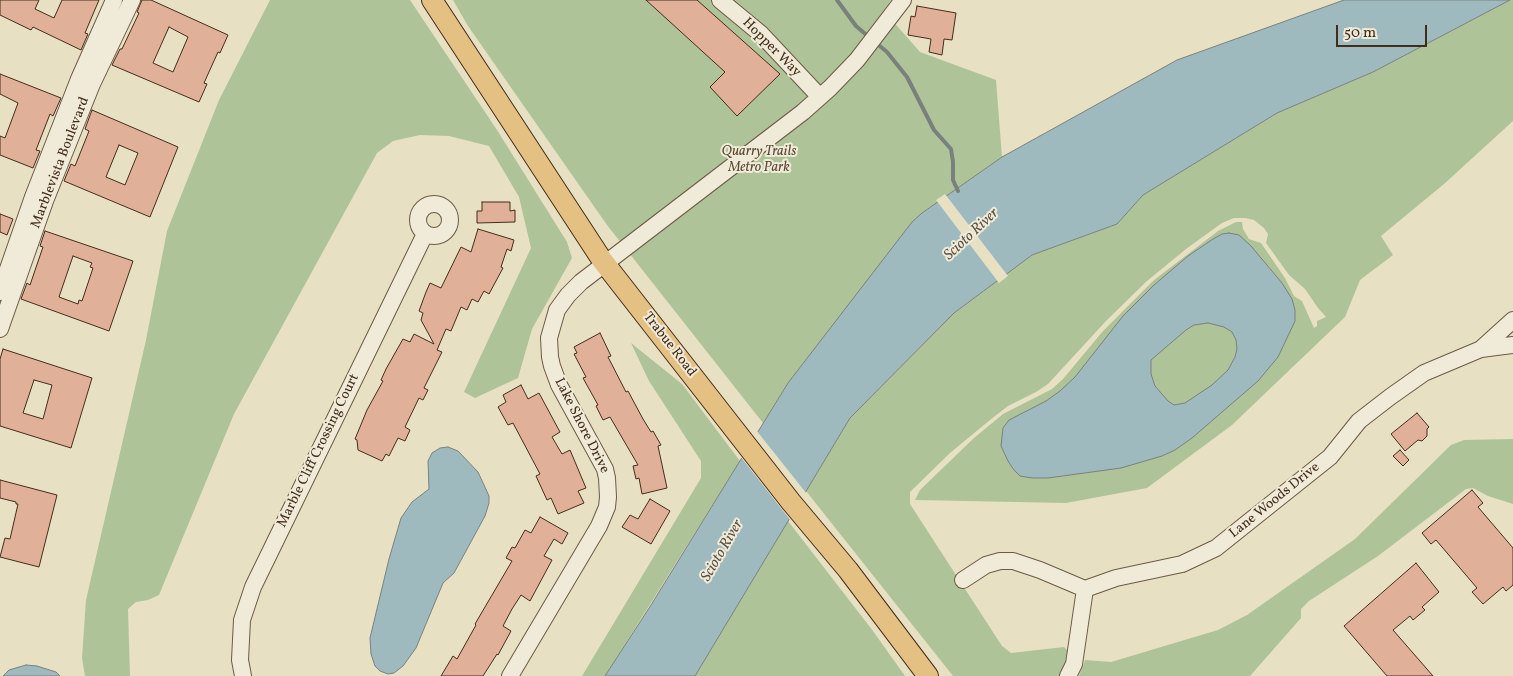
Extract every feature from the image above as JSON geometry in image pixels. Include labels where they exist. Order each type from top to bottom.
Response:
[{"type":"main road","name":"Trabue Road","points":[[432,0],[606,264],[791,502],[848,570],[928,676]]},
{"type":"street","name":"Marblevista Boulevard","points":[[0,292],[79,79],[114,0]]},
{"type":"street","name":"Marblevista Boulevard","points":[[0,329],[45,201],[92,84],[132,0]]},
{"type":"street","name":"Hopper Way","points":[[720,0],[761,34],[820,97]]},
{"type":"street","name":"Lake Shore Drive","points":[[510,676],[599,526],[606,507],[608,488],[605,469],[559,385],[550,357],[548,338],[553,319],[562,302],[581,282],[796,118],[820,97],[857,60],[903,0]]},
{"type":"street","name":"Marble Cliff Crossing Court","points":[[243,676],[240,660],[242,620],[252,587],[425,234]]},
{"type":"street","name":"Lane Woods Drive","points":[[1085,589],[1116,578],[1182,564],[1216,548],[1330,457],[1359,421],[1424,373],[1481,348],[1513,320]]},
{"type":"street","points":[[1481,348],[1513,345]]},
{"type":"street","points":[[962,580],[986,565],[1000,561],[1013,561],[1085,589],[1074,664],[1068,676]]},
{"type":"green space","points":[[270,0],[410,0],[497,130],[567,242],[572,258],[532,329],[518,378],[475,398],[464,392],[531,248],[519,197],[489,146],[449,136],[420,135],[393,141],[377,153],[234,414],[159,595],[148,600],[136,602],[128,609],[130,676],[85,676],[82,658],[86,600],[146,340],[167,231],[219,100]]},
{"type":"green space","name":"Quarry Trails Metro Park","points":[[453,0],[891,0],[884,11],[920,52],[996,80],[1002,157],[922,213],[788,383],[763,423],[607,225],[468,26]]},
{"type":"green space","points":[[1513,0],[1513,121],[1444,184],[1381,236],[1393,255],[1360,280],[1345,317],[1232,425],[1147,488],[1066,503],[915,500],[920,490],[974,438],[1003,414],[1052,389],[1063,379],[1103,331],[1154,280],[1218,231],[1236,222],[1242,222],[1243,229],[1249,239],[1261,243],[1285,278],[1294,296],[1302,301],[1314,328],[1317,326],[1317,321],[1326,317],[1305,289],[1289,275],[1266,243],[1268,234],[1264,228],[1254,220],[1245,218],[1234,218],[1222,223],[1186,249],[1147,281],[1106,321],[1048,384],[1008,406],[990,420],[950,453],[910,492],[910,504],[1002,646],[1011,653],[1064,647],[1069,652],[1062,676],[953,676],[806,491],[850,418],[954,313],[1032,255],[1117,224],[1143,195],[1277,113],[1373,72]]},
{"type":"green space","points":[[631,343],[682,384],[740,461],[605,676],[582,676],[701,478],[701,461],[649,381]]},
{"type":"green space","points":[[1513,439],[1513,504],[1488,496],[1473,488],[1466,489],[1378,556],[1309,601],[1301,609],[1301,618],[1250,676],[1079,676],[1085,660],[1111,662],[1218,630],[1247,615],[1355,539],[1451,445],[1464,440]]},
{"type":"green space","points":[[788,521],[873,631],[905,676],[695,676]]},
{"type":"water","name":"Scioto River","points":[[1344,0],[1510,0],[1373,72],[1277,113],[1143,195],[1117,224],[1032,255],[954,313],[850,418],[695,676],[605,676],[788,383],[912,222],[1002,157],[1177,60]]},
{"type":"water","points":[[1222,234],[1239,235],[1251,246],[1282,283],[1292,299],[1295,310],[1295,321],[1278,357],[1258,381],[1192,438],[1175,450],[1162,456],[1121,468],[1048,478],[1020,476],[1008,461],[1001,446],[1003,428],[1009,420],[1046,401],[1060,391],[1075,377],[1123,316],[1154,285],[1188,256]],"holes":[[[1208,323],[1224,327],[1232,332],[1236,340],[1237,349],[1228,370],[1212,385],[1185,403],[1174,405],[1168,401],[1155,386],[1151,374],[1151,360],[1194,325]]]},
{"type":"water","points":[[448,447],[458,451],[478,472],[489,496],[489,503],[485,516],[454,573],[443,583],[416,648],[403,666],[394,673],[388,674],[380,671],[375,666],[371,654],[370,638],[389,559],[401,518],[412,502],[429,489],[428,461],[432,453],[440,448]]},
{"type":"water","points":[[26,665],[37,666],[56,672],[60,676],[3,676],[9,670]]},
{"type":"pier","points":[[945,194],[1008,276],[999,283],[936,200]]},
{"type":"pier","points":[[756,430],[807,494],[791,521],[740,456]]},
{"type":"building","points":[[0,0],[39,0],[35,9],[54,18],[62,0],[99,0],[85,33],[88,34],[81,50],[33,27],[31,30],[0,15]]},
{"type":"building","points":[[142,0],[151,0],[228,35],[204,83],[207,84],[199,102],[112,65],[120,49],[122,49],[139,13],[137,12]],"holes":[[[169,27],[188,37],[173,72],[153,63]]]},
{"type":"building","points":[[646,0],[697,0],[780,74],[737,116],[710,87],[725,72]]},
{"type":"building","points":[[917,6],[956,13],[952,40],[944,39],[942,55],[929,52],[931,39],[908,35],[911,16],[915,17]]},
{"type":"building","points":[[0,74],[61,98],[53,116],[50,114],[36,150],[40,151],[33,168],[0,155],[0,136],[5,138],[18,103],[0,94]]},
{"type":"building","points":[[92,110],[178,147],[150,217],[64,181],[71,164],[75,166],[89,131],[85,129]],"holes":[[[119,145],[138,153],[125,185],[106,177]]]},
{"type":"building","points":[[482,202],[510,202],[510,211],[515,210],[515,222],[477,223],[477,211],[482,211]]},
{"type":"building","points":[[0,214],[13,219],[7,235],[0,232]]},
{"type":"building","points":[[478,229],[514,240],[511,251],[507,249],[501,267],[503,268],[489,294],[484,291],[478,302],[472,299],[467,310],[461,307],[451,331],[446,329],[437,350],[442,352],[424,388],[428,390],[423,400],[419,398],[405,427],[410,430],[405,441],[398,438],[389,456],[386,454],[382,461],[358,450],[357,440],[355,439],[367,410],[383,381],[381,380],[386,369],[403,339],[410,342],[414,334],[434,344],[421,320],[423,313],[419,311],[430,283],[441,288],[461,247],[471,252]]},
{"type":"building","points":[[45,231],[133,261],[109,331],[21,299],[27,283],[30,285],[43,247],[40,246]],"holes":[[[73,256],[92,263],[90,267],[93,268],[82,301],[79,300],[78,304],[59,297]]]},
{"type":"building","points":[[600,333],[611,356],[608,357],[626,392],[628,391],[643,419],[661,445],[658,446],[667,488],[642,494],[639,478],[636,479],[633,466],[638,465],[610,417],[603,420],[596,406],[598,405],[583,378],[586,377],[574,354],[577,353],[574,347]]},
{"type":"building","points":[[3,349],[92,378],[71,448],[0,426],[0,359]],"holes":[[[34,380],[52,385],[43,419],[23,413]]]},
{"type":"building","points":[[521,385],[528,399],[539,393],[560,432],[552,437],[562,454],[570,450],[586,488],[578,491],[584,503],[558,514],[551,498],[547,500],[536,476],[540,474],[513,423],[508,425],[498,407],[506,402],[503,395]]},
{"type":"building","points":[[1417,413],[1429,427],[1427,429],[1427,436],[1422,441],[1418,440],[1405,451],[1391,434]]},
{"type":"building","points":[[1400,450],[1409,460],[1403,466],[1393,456]]},
{"type":"building","points":[[0,480],[57,495],[39,567],[0,557],[5,538],[10,539],[18,504],[0,498]]},
{"type":"building","points":[[1472,490],[1483,503],[1478,507],[1513,548],[1513,585],[1506,591],[1503,587],[1483,604],[1472,592],[1477,588],[1436,540],[1431,544],[1422,533]]},
{"type":"building","points":[[650,499],[670,511],[651,544],[622,527],[630,515],[638,519]]},
{"type":"building","points":[[540,517],[568,533],[562,544],[554,539],[544,556],[552,560],[530,601],[521,595],[512,609],[503,626],[511,631],[498,655],[483,676],[441,676],[453,656],[457,659],[512,561],[506,558],[512,547],[515,548],[525,530],[531,533]]},
{"type":"building","points":[[1416,563],[1439,592],[1422,607],[1425,610],[1413,620],[1410,616],[1393,630],[1433,676],[1387,676],[1344,626]]},
{"type":"waterway","points":[[837,0],[856,26],[870,38]]},
{"type":"waterway","points":[[875,42],[887,52],[907,77],[934,130],[951,149],[953,180],[958,191]]}]
